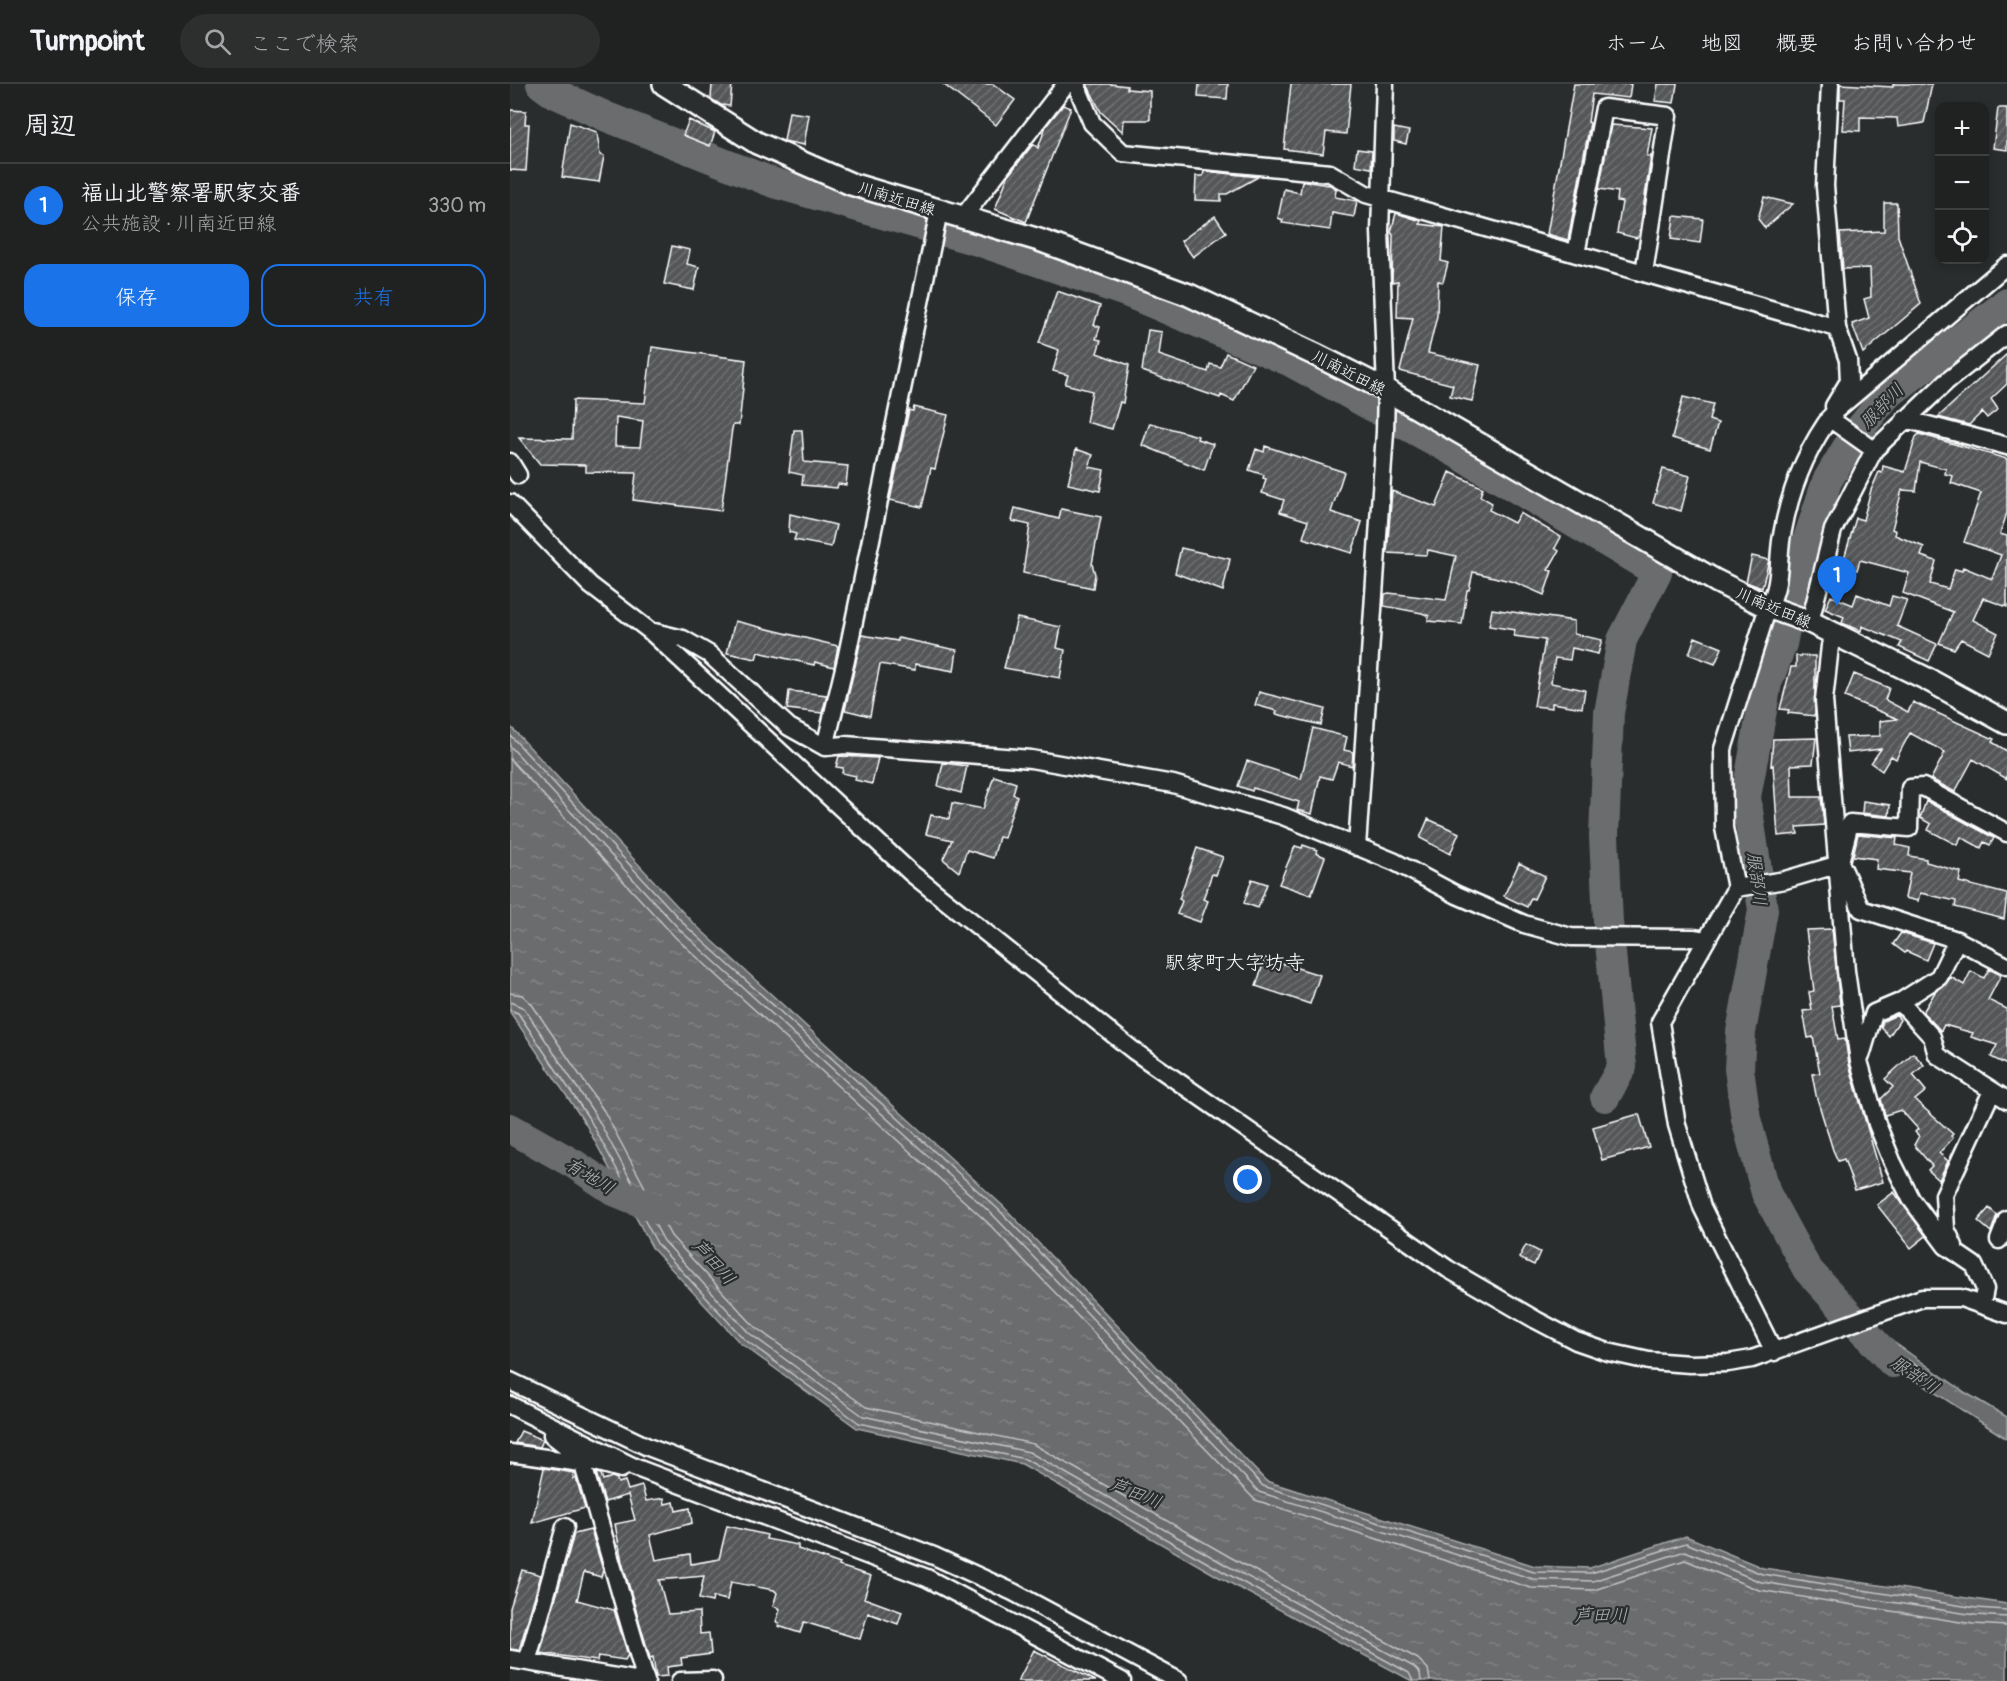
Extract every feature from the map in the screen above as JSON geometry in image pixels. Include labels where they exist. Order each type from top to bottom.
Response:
[{"type":"main road","name":"川南近田線","points":[[663,84],[688,91],[756,143],[851,184],[1039,240],[1189,295],[1386,390],[1716,581],[1772,608],[1837,635],[1927,679],[2007,723]]},
{"type":"street","points":[[963,217],[1066,84]]},
{"type":"street","points":[[1076,84],[1092,123],[1123,153],[1330,173],[1366,194],[1837,328]]},
{"type":"street","points":[[1357,847],[1371,670],[1386,390],[1380,198],[1385,84]]},
{"type":"street","points":[[1830,84],[1825,186],[1837,328],[1848,360],[1849,381],[1834,402],[1833,418]]},
{"type":"street","points":[[1576,254],[1604,108],[1668,116],[1644,273]]},
{"type":"street","points":[[825,747],[846,660],[939,211]]},
{"type":"street","points":[[1781,1349],[1702,1208],[1677,1125],[1660,1022],[1739,887],[1724,828],[1723,749],[1777,592],[1782,536],[1791,496],[1813,440],[1833,418],[2007,265]]},
{"type":"street","points":[[1807,621],[1833,530],[1872,448],[1946,382],[2007,334]]},
{"type":"street","points":[[1833,418],[1872,448]]},
{"type":"street","points":[[1905,419],[2007,446]]},
{"type":"street","points":[[510,462],[518,475],[510,468]]},
{"type":"street","points":[[510,503],[590,585],[650,631],[929,888],[1134,1051],[1448,1269],[1536,1320],[1576,1341],[1608,1352],[1649,1360],[1690,1364],[1728,1363],[1781,1349],[1909,1301],[1943,1296],[1982,1304],[2007,1314]]},
{"type":"street","points":[[650,631],[683,639],[709,654],[789,727],[825,747],[845,745],[1031,759],[1173,784],[1283,816],[1395,862],[1457,895],[1524,924],[1571,937],[1622,936],[1706,940]]},
{"type":"street","points":[[1837,635],[1830,646],[1824,700],[1846,970],[1859,1061],[1877,1124],[1911,1199],[1946,1246],[1974,1265],[1985,1288],[1982,1304]]},
{"type":"street","points":[[2007,833],[1923,787],[1910,788],[1909,828],[1850,823],[1838,863],[1861,909],[1957,940],[2007,966]]},
{"type":"street","points":[[1739,887],[1785,880],[1838,863]]},
{"type":"street","points":[[1859,1061],[1874,1013],[1900,1002],[1939,977],[1957,940]]},
{"type":"street","points":[[1900,1002],[1932,1037],[1937,1055],[2007,1100]]},
{"type":"street","points":[[1956,1254],[1947,1229],[1944,1195],[1992,1091]]},
{"type":"street","points":[[1999,1240],[2007,1219]]},
{"type":"street","points":[[510,1381],[648,1447],[934,1556],[1013,1592],[1179,1681]]},
{"type":"street","points":[[510,1405],[634,1467],[927,1578],[1122,1681]]},
{"type":"street","points":[[542,1423],[544,1428],[581,1461],[646,1681]]},
{"type":"street","points":[[510,1453],[581,1461],[618,1469],[634,1467]]},
{"type":"street","points":[[527,1662],[565,1527]]},
{"type":"street","points":[[510,1659],[640,1681]]},
{"type":"street","points":[[681,1681],[712,1680]]},
{"type":"water","name":"芦田川","points":[[510,726],[692,922],[1003,1206],[1266,1481],[1535,1566],[1590,1568],[1686,1536],[1763,1568],[2007,1604],[2007,1681],[1412,1681],[1219,1577],[1022,1464],[857,1428],[740,1343],[653,1249],[585,1123],[510,1012]]},
{"type":"water","points":[[1875,1329],[1966,1393],[2007,1417],[2007,1439],[1852,1339]]},
{"type":"building","points":[[712,84],[732,84],[730,106],[721,105],[711,99]]},
{"type":"building","points":[[943,84],[993,84],[1015,100],[996,125]]},
{"type":"building","points":[[1087,84],[1110,84],[1127,86],[1127,89],[1150,91],[1150,120],[1124,120],[1123,132],[1101,112]]},
{"type":"building","points":[[1199,84],[1228,84],[1227,99],[1198,97]]},
{"type":"building","points":[[1291,84],[1351,84],[1346,134],[1326,132],[1323,154],[1284,149]]},
{"type":"building","points":[[1574,84],[1631,84],[1629,98],[1592,94],[1588,122],[1590,123],[1568,240],[1547,234]]},
{"type":"building","points":[[1658,84],[1677,84],[1674,103],[1655,101]]},
{"type":"building","points":[[1840,84],[1893,87],[1893,84],[1932,84],[1924,123],[1898,127],[1897,118],[1860,117],[1860,131],[1843,130],[1845,99],[1840,99]]},
{"type":"building","points":[[1063,105],[1071,108],[1026,222],[995,209],[1008,176],[1033,144],[1038,148],[1046,126]]},
{"type":"building","points":[[1998,108],[2007,108],[2007,150],[1993,148]]},
{"type":"building","points":[[510,110],[526,111],[525,124],[529,124],[526,171],[510,170]]},
{"type":"building","points":[[789,112],[809,115],[804,145],[784,141]]},
{"type":"building","points":[[689,120],[715,132],[710,146],[683,135]]},
{"type":"building","points":[[570,123],[597,132],[600,155],[604,156],[599,182],[562,177]]},
{"type":"building","points":[[1611,125],[1652,128],[1647,156],[1651,156],[1639,236],[1636,238],[1617,233],[1622,202],[1617,201],[1618,192],[1599,189]]},
{"type":"building","points":[[1394,128],[1409,131],[1406,144],[1394,141]]},
{"type":"building","points":[[1357,149],[1372,151],[1371,168],[1355,165]]},
{"type":"building","points":[[1204,171],[1258,177],[1227,194],[1221,194],[1221,201],[1195,200],[1196,176],[1203,176]]},
{"type":"building","points":[[1302,181],[1330,185],[1336,189],[1335,197],[1357,201],[1354,217],[1332,213],[1330,230],[1282,223],[1283,220],[1278,218],[1284,189],[1300,193]]},
{"type":"building","points":[[1764,197],[1793,204],[1765,228],[1758,219]]},
{"type":"building","points":[[1884,203],[1897,203],[1898,236],[1921,304],[1863,353],[1852,324],[1869,318],[1864,299],[1871,297],[1870,268],[1843,269],[1840,233],[1884,231]]},
{"type":"building","points":[[1396,213],[1421,221],[1420,224],[1444,227],[1441,261],[1448,263],[1443,282],[1438,281],[1437,316],[1428,353],[1480,365],[1472,401],[1450,396],[1453,385],[1400,371],[1413,318],[1397,317],[1398,281],[1392,282],[1393,235],[1391,232]]},
{"type":"building","points":[[1215,216],[1226,232],[1193,257],[1181,241]]},
{"type":"building","points":[[1674,216],[1703,219],[1700,243],[1671,239]]},
{"type":"building","points":[[672,246],[690,250],[687,264],[699,267],[694,290],[664,284]]},
{"type":"building","points":[[1057,291],[1100,306],[1094,325],[1100,327],[1096,339],[1101,340],[1097,353],[1129,365],[1123,403],[1120,402],[1112,429],[1086,422],[1092,391],[1065,384],[1068,375],[1053,371],[1059,350],[1039,343]]},
{"type":"building","points":[[1148,330],[1162,332],[1159,355],[1208,372],[1210,364],[1220,367],[1226,353],[1253,365],[1234,401],[1142,371]]},
{"type":"building","points":[[652,347],[746,360],[739,425],[733,425],[732,429],[721,511],[633,500],[636,473],[586,472],[586,465],[540,464],[519,438],[572,439],[573,400],[645,403]],"holes":[[[616,417],[643,421],[640,447],[615,446]]]},
{"type":"building","points":[[2007,354],[2007,384],[1991,399],[1998,409],[1987,418],[1982,412],[1969,425],[1938,417]]},
{"type":"building","points":[[1683,397],[1713,404],[1709,420],[1718,423],[1710,449],[1672,438]]},
{"type":"building","points":[[914,407],[948,415],[935,469],[931,468],[922,507],[890,500],[909,410],[913,411]]},
{"type":"building","points":[[1150,423],[1198,436],[1197,439],[1213,444],[1204,470],[1142,445]]},
{"type":"building","points":[[794,430],[802,430],[804,462],[848,466],[846,485],[838,484],[837,488],[802,485],[803,475],[789,472]]},
{"type":"building","points":[[1919,434],[2007,459],[2007,513],[2000,534],[2007,536],[2007,607],[1983,598],[1973,620],[1998,633],[1988,653],[1961,639],[1954,649],[1939,643],[1953,612],[1903,593],[1909,573],[1860,560],[1857,570],[1842,565],[1856,518],[1863,520],[1871,490],[1879,472],[1882,473],[1883,466],[1905,472]],"holes":[[[1920,462],[1946,469],[1945,474],[1953,476],[1951,483],[1981,493],[1964,542],[2001,555],[1992,579],[1963,567],[1962,571],[1955,569],[1948,589],[1930,584],[1936,561],[1921,556],[1924,547],[1895,535],[1896,531],[1892,529],[1902,490],[1916,491]]]},
{"type":"building","points":[[1265,446],[1344,472],[1331,512],[1362,522],[1352,553],[1303,538],[1308,521],[1280,512],[1284,500],[1262,493],[1266,479],[1263,478],[1264,475],[1249,470],[1256,449],[1264,452]]},
{"type":"building","points":[[1076,449],[1093,455],[1089,467],[1104,470],[1100,491],[1068,484]]},
{"type":"building","points":[[1663,469],[1690,476],[1681,511],[1653,503]]},
{"type":"building","points":[[1450,472],[1483,488],[1480,496],[1492,503],[1489,510],[1514,523],[1520,513],[1561,537],[1555,548],[1559,551],[1548,570],[1552,571],[1544,595],[1514,582],[1473,572],[1469,590],[1467,590],[1462,624],[1428,621],[1429,616],[1422,613],[1384,606],[1385,594],[1389,593],[1446,600],[1456,556],[1428,550],[1427,555],[1387,553],[1392,491],[1436,507]]},
{"type":"building","points":[[1015,508],[1059,519],[1061,509],[1101,517],[1092,564],[1095,574],[1093,588],[1023,573],[1030,525],[1012,521]]},
{"type":"building","points":[[790,514],[836,525],[831,547],[794,540],[796,534],[789,532]]},
{"type":"building","points":[[1181,548],[1230,559],[1223,591],[1175,573]]},
{"type":"building","points":[[1752,556],[1769,560],[1762,588],[1746,582]]},
{"type":"building","points":[[1857,594],[1889,606],[1892,596],[1907,600],[1897,626],[1937,644],[1929,661],[1899,647],[1902,642],[1862,626],[1861,631],[1842,623],[1844,617],[1825,609],[1831,596],[1853,605]]},
{"type":"building","points":[[1492,609],[1574,621],[1574,634],[1602,640],[1598,654],[1572,648],[1570,660],[1555,658],[1551,683],[1585,690],[1582,708],[1552,703],[1552,708],[1534,706],[1545,640],[1514,636],[1515,630],[1489,626]]},
{"type":"building","points":[[1017,618],[1061,627],[1057,648],[1065,650],[1060,678],[1004,668]]},
{"type":"building","points":[[735,621],[838,646],[834,667],[815,662],[814,665],[758,652],[756,659],[727,653]]},
{"type":"building","points":[[862,635],[898,641],[898,638],[957,650],[954,671],[915,664],[915,670],[880,664],[870,716],[845,710]]},
{"type":"building","points":[[1695,637],[1722,648],[1715,664],[1689,654]]},
{"type":"building","points":[[1796,656],[1815,656],[1815,716],[1788,713],[1789,710],[1780,709],[1791,667],[1796,667]]},
{"type":"building","points":[[1854,674],[1889,688],[1885,700],[1908,712],[1913,702],[1994,739],[1992,742],[2007,751],[2007,779],[1973,759],[1955,792],[1931,779],[1945,752],[1910,733],[1896,759],[1891,756],[1882,771],[1871,763],[1881,749],[1848,753],[1846,737],[1880,736],[1880,721],[1898,719],[1845,697]]},
{"type":"building","points":[[789,691],[827,695],[822,713],[787,709]]},
{"type":"building","points":[[1259,692],[1325,709],[1321,725],[1276,714],[1277,711],[1255,705]]},
{"type":"building","points":[[1313,728],[1347,737],[1344,750],[1353,752],[1352,766],[1338,762],[1332,779],[1320,776],[1312,814],[1297,810],[1299,802],[1253,788],[1252,791],[1238,786],[1247,761],[1301,779]]},
{"type":"building","points":[[1816,738],[1813,764],[1791,765],[1792,797],[1821,797],[1824,825],[1797,827],[1798,834],[1778,836],[1773,765],[1771,766],[1773,739]]},
{"type":"building","points":[[839,756],[878,758],[872,784],[855,780],[856,776],[842,773],[843,768],[836,767]]},
{"type":"building","points":[[943,763],[967,766],[961,793],[938,786]]},
{"type":"building","points":[[994,776],[1016,783],[1013,794],[1017,796],[1004,838],[999,837],[993,858],[967,850],[959,872],[943,859],[952,840],[926,834],[931,815],[949,819],[952,803],[983,809]]},
{"type":"building","points":[[1863,801],[1890,805],[1889,816],[1862,813]]},
{"type":"building","points":[[1926,801],[1994,838],[1990,845],[1984,842],[1981,848],[1961,837],[1957,845],[1928,830],[1931,824],[1920,818]]},
{"type":"building","points":[[1428,819],[1459,833],[1450,854],[1420,838]]},
{"type":"building","points":[[1858,834],[1897,838],[1896,845],[1910,848],[1909,856],[1926,859],[1926,862],[1961,872],[1959,882],[2007,894],[2004,919],[1955,907],[1956,901],[1920,893],[1918,901],[1905,898],[1910,873],[1876,869],[1877,859],[1853,856]]},
{"type":"building","points":[[1303,845],[1317,850],[1316,853],[1325,857],[1311,895],[1279,884],[1295,846],[1302,848]]},
{"type":"building","points":[[1197,848],[1223,857],[1216,875],[1212,874],[1203,899],[1208,901],[1200,922],[1177,914],[1182,901],[1179,899]]},
{"type":"building","points":[[1519,863],[1545,876],[1534,899],[1531,898],[1527,907],[1504,896]]},
{"type":"building","points":[[1252,879],[1267,884],[1258,908],[1244,903]]},
{"type":"building","points":[[1832,929],[1840,1005],[1832,1006],[1838,1040],[1845,1039],[1849,1064],[1883,1182],[1855,1190],[1844,1159],[1838,1161],[1833,1150],[1816,1095],[1812,1074],[1820,1073],[1813,1037],[1808,1038],[1803,1011],[1812,1010],[1809,992],[1814,991],[1806,930]]},
{"type":"building","points":[[1901,933],[1933,943],[1926,960],[1906,951],[1905,953],[1893,944]]},
{"type":"building","points":[[1265,958],[1320,975],[1310,1004],[1256,986]]},
{"type":"building","points":[[1989,969],[2001,975],[1988,1000],[2007,1009],[2007,1065],[1991,1057],[1997,1045],[1971,1037],[1973,1033],[1944,1025],[1941,1031],[1923,1012],[1935,992],[1951,977],[1964,985],[1971,971],[1984,978]]},
{"type":"building","points":[[1897,1015],[1900,1020],[1889,1036],[1881,1027],[1883,1021]]},
{"type":"building","points":[[1913,1053],[1924,1065],[1913,1075],[1926,1091],[1915,1100],[1953,1134],[1951,1136],[1953,1138],[1939,1153],[1948,1161],[1939,1180],[1928,1170],[1932,1166],[1914,1145],[1919,1136],[1915,1132],[1918,1129],[1901,1110],[1885,1115],[1881,1099],[1893,1087],[1885,1079]]},
{"type":"building","points":[[1639,1114],[1649,1147],[1602,1160],[1593,1127]]},
{"type":"building","points":[[1894,1192],[1926,1236],[1911,1248],[1877,1205]]},
{"type":"building","points":[[1989,1208],[1997,1215],[1991,1232],[1978,1221]]},
{"type":"building","points":[[1526,1245],[1540,1252],[1534,1265],[1519,1258]]},
{"type":"building","points":[[521,1431],[543,1440],[540,1447],[515,1443]]},
{"type":"building","points":[[544,1468],[574,1473],[573,1479],[576,1478],[585,1508],[532,1523]]},
{"type":"building","points":[[596,1473],[601,1474],[603,1480],[612,1477],[617,1479],[618,1483],[625,1481],[628,1490],[642,1486],[646,1501],[664,1498],[665,1504],[674,1502],[676,1511],[690,1508],[692,1523],[650,1535],[656,1560],[690,1554],[691,1564],[719,1559],[727,1526],[767,1535],[766,1539],[798,1545],[798,1549],[871,1576],[864,1598],[902,1612],[898,1624],[868,1613],[860,1639],[804,1622],[800,1633],[778,1626],[779,1623],[776,1622],[780,1609],[773,1606],[777,1593],[774,1590],[731,1582],[727,1600],[713,1597],[712,1602],[699,1599],[704,1576],[659,1580],[668,1614],[699,1612],[700,1634],[709,1633],[711,1654],[681,1658],[682,1665],[667,1667],[668,1676],[656,1677],[653,1657],[650,1658],[622,1562],[615,1524],[635,1520],[628,1495],[605,1502]]},
{"type":"building","points":[[591,1530],[603,1570],[601,1577],[584,1572],[577,1600],[614,1610],[628,1655],[625,1660],[598,1656],[597,1661],[540,1653],[574,1534]]},
{"type":"building","points":[[522,1570],[541,1575],[519,1650],[510,1649],[510,1608]]},
{"type":"building","points":[[1034,1650],[1096,1681],[1018,1681]]},
{"type":"waterway","points":[[541,84],[552,92],[607,117],[774,183],[981,242],[1126,292],[1291,362],[1457,453],[1657,572],[1622,640],[1609,713],[1604,836],[1608,922],[1622,1067],[1605,1097]]},
{"type":"waterway","name":"服部川","points":[[1893,1363],[1807,1269],[1766,1193],[1746,1119],[1739,1069],[1741,1032],[1763,910],[1746,797],[1767,683],[1782,644],[1795,579],[1827,481],[1854,436],[1886,396],[2007,303]]},
{"type":"waterway","name":"有地川","points":[[510,1128],[574,1164],[616,1192],[662,1211]]},
{"type":"place","name":"福山北警察署駅家交番","points":[[1837,606]]},
{"type":"district","name":"駅家町大字坊寺","points":[[1235,962]]}]
